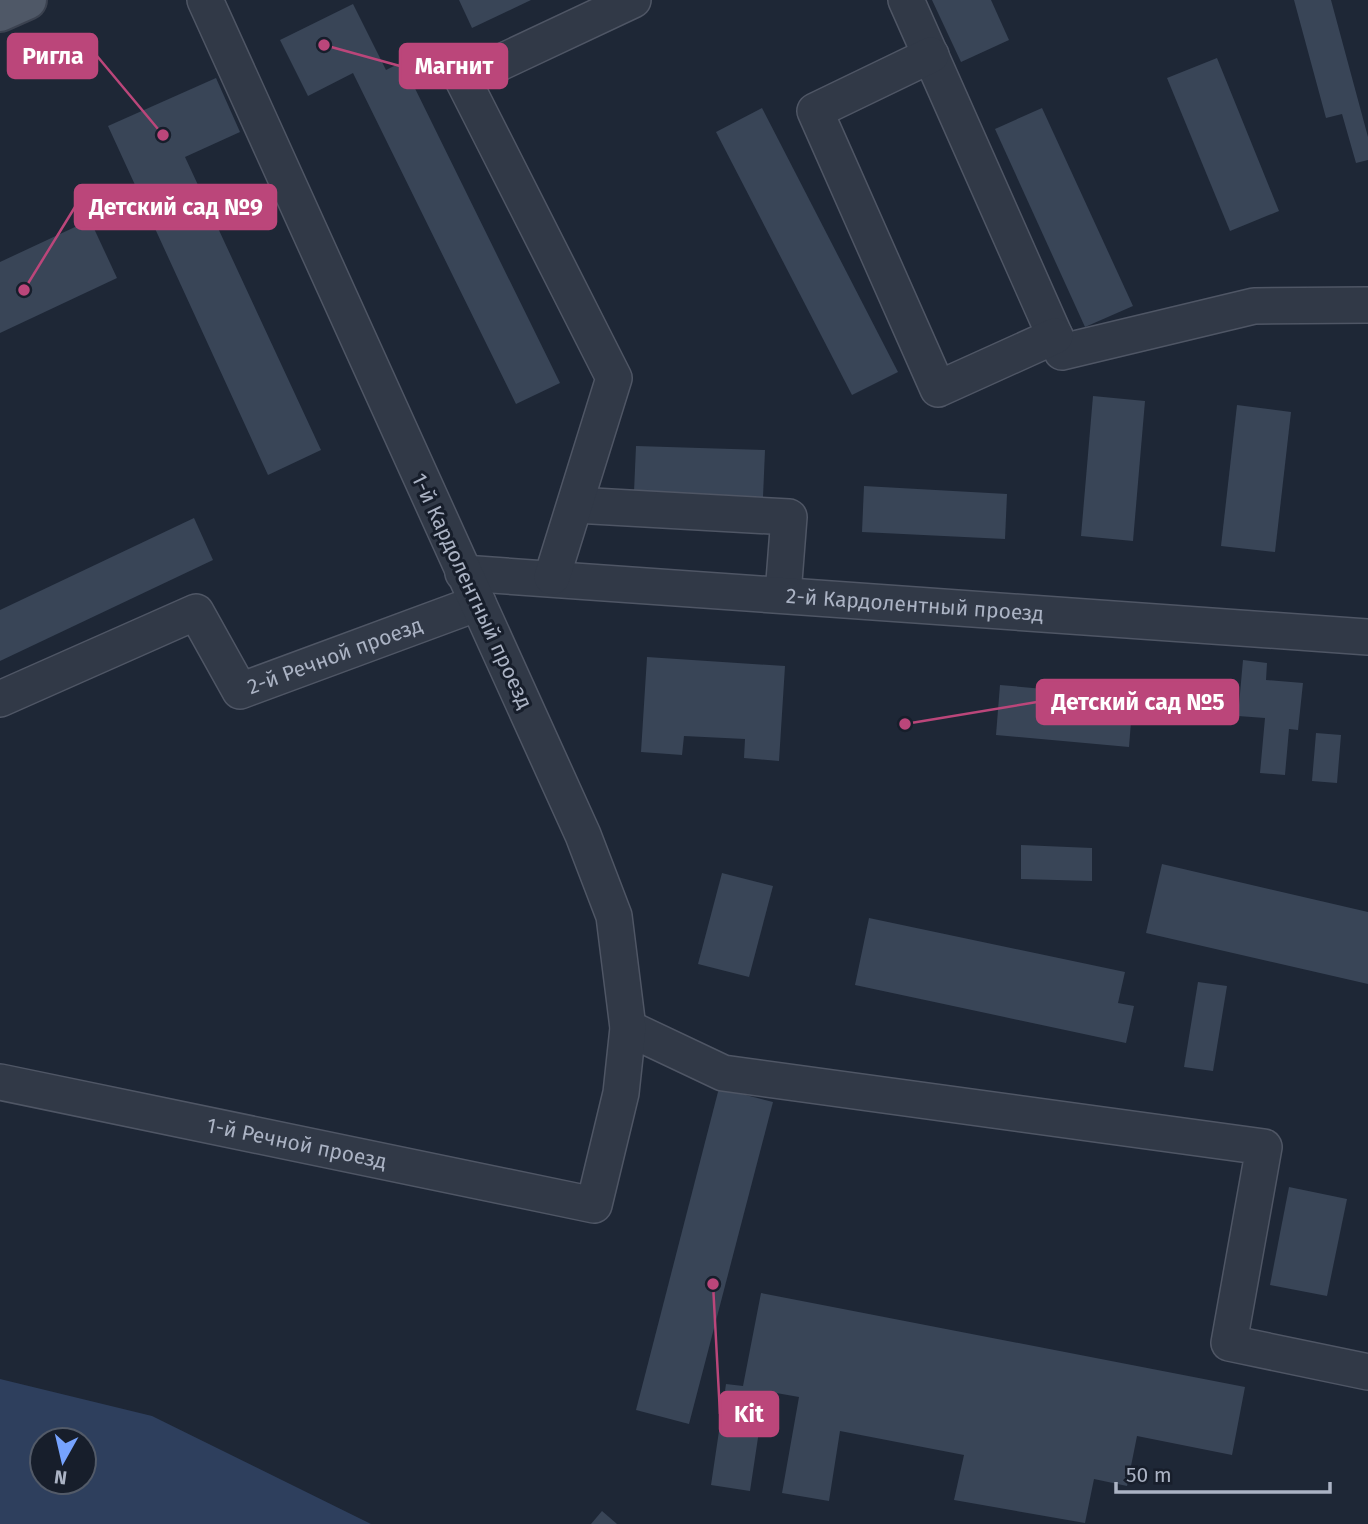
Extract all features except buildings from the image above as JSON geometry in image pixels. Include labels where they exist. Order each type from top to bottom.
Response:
[{"type":"main road","points":[[0,12],[27,0]]},
{"type":"street","name":"1-й Кардолентный проезд","points":[[205,0],[583,835],[614,916],[628,1028],[621,1093],[594,1205]]},
{"type":"street","points":[[552,578],[614,378],[463,80],[633,0]]},
{"type":"street","points":[[906,0],[1062,352],[1254,306],[1368,305]]},
{"type":"street","points":[[930,55],[815,111],[938,389],[1055,336]]},
{"type":"street","points":[[575,505],[789,517],[783,594]]},
{"type":"street","name":"2-й Кардолентный проезд","points":[[470,588],[552,578],[1368,637]]},
{"type":"street","name":"2-й Речной проезд","points":[[0,699],[196,612],[240,691],[470,588]]},
{"type":"street","points":[[628,1028],[723,1073],[1264,1147],[1229,1342],[1368,1372]]},
{"type":"street","name":"1-й Речной проезд","points":[[0,1082],[594,1205]]},
{"type":"water","points":[[0,1379],[152,1416],[371,1524],[0,1524]]},
{"type":"place","name":"Магнит","points":[[324,45]]},
{"type":"place","name":"Ригла","points":[[163,135]]},
{"type":"place","name":"Детский сад №9","points":[[24,290]]},
{"type":"place","name":"Детский сад №5","points":[[905,724]]},
{"type":"place","name":"Kit","points":[[713,1284]]}]
